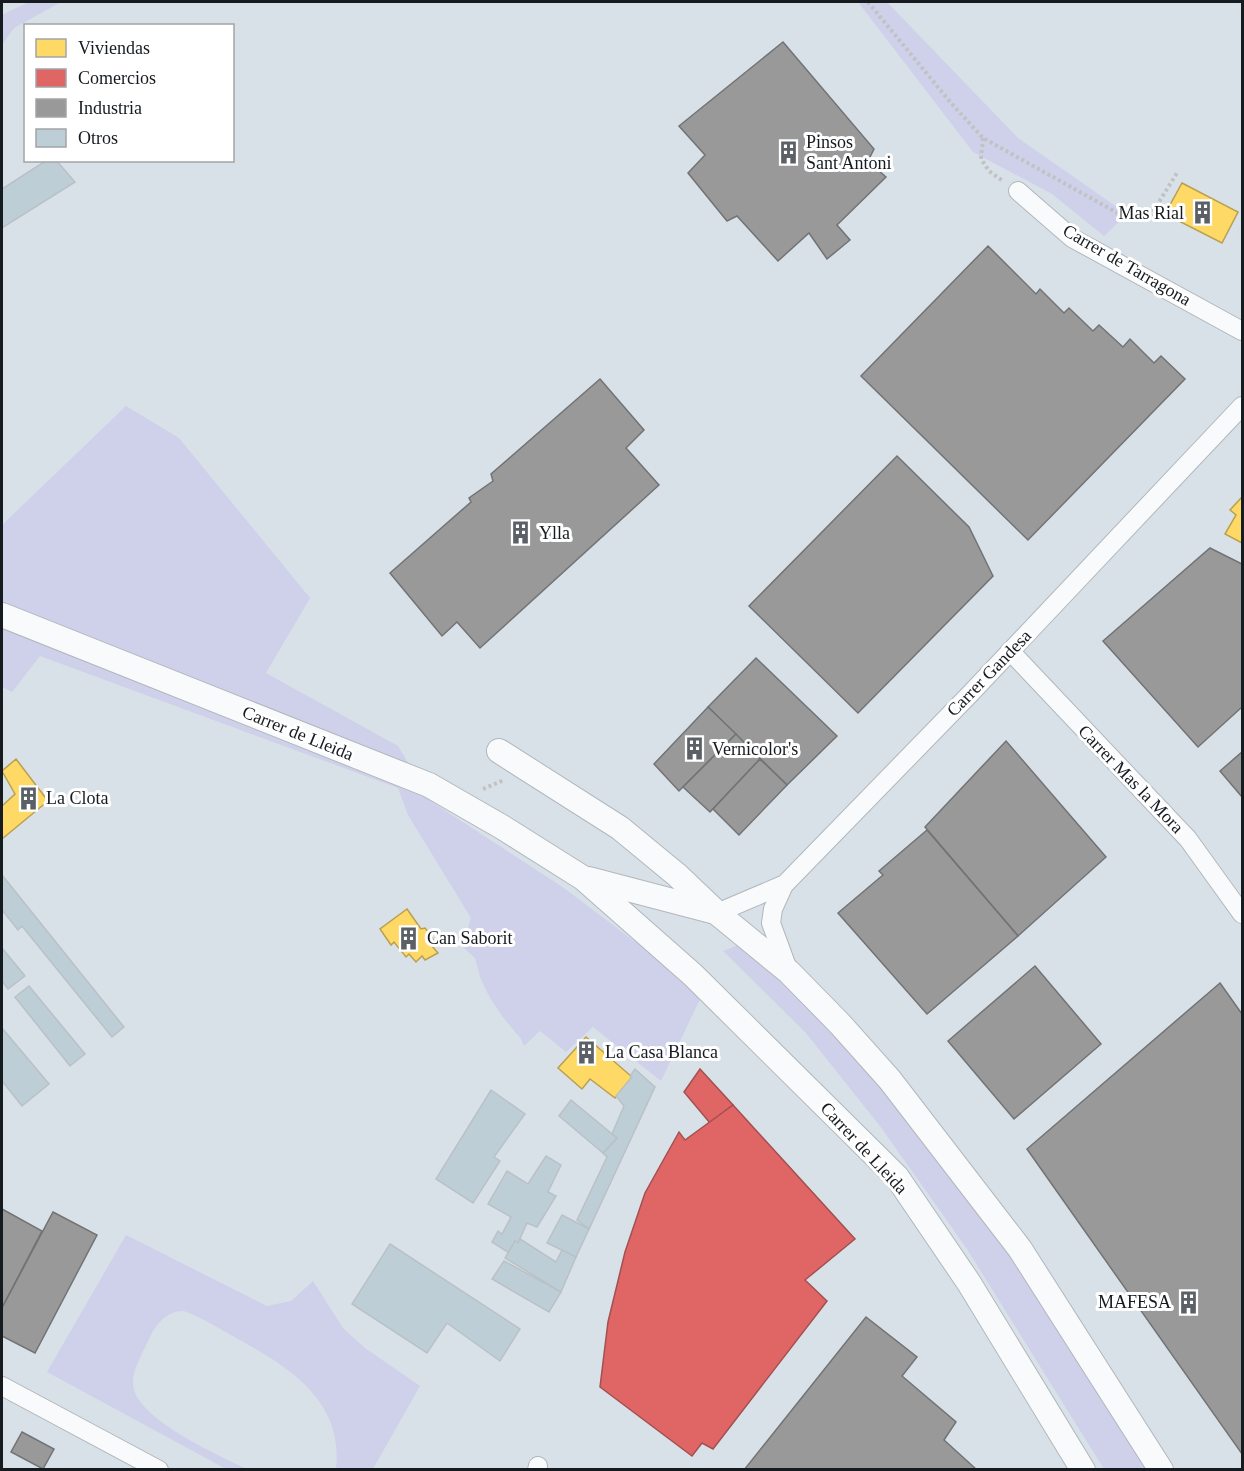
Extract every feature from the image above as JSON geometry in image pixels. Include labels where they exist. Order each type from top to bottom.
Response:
[{"type":"street","name":"Carrer de Tarragona","points":[[1017,191],[1071,238],[1242,331]]},
{"type":"street","name":"Carrer Gandesa","points":[[717,913],[783,887],[1242,406]]},
{"type":"street","name":"Carrer de Lleida","points":[[2,615],[429,785],[583,878],[693,975],[897,1177],[969,1283],[1083,1470]]},
{"type":"street","name":"Carrer Mas la Mora","points":[[1010,651],[1188,839],[1242,914]]},
{"type":"street","name":"Carrer de Lleida","points":[[499,751],[620,828],[789,972],[840,1024],[890,1080],[1020,1249],[1161,1470]]},
{"type":"street","name":"Carrer de Lleida","points":[[583,878],[717,913]]},
{"type":"street","points":[[783,887],[772,909],[771,923],[789,972]]},
{"type":"street","points":[[2,1386],[159,1470]]},
{"type":"path","points":[[868,2],[951,103],[983,138],[1123,216],[1149,218],[1177,173]]},
{"type":"path","points":[[983,138],[981,159],[989,171],[1017,191]]},
{"type":"path","points":[[459,802],[506,779],[532,773]]},
{"type":"shaded area","points":[[29,2],[61,2],[14,28],[2,45],[2,15]]},
{"type":"shaded area","points":[[858,2],[887,2],[1018,138],[1127,214],[1104,236],[1052,194],[973,152]]},
{"type":"shaded area","points":[[126,406],[179,438],[310,598],[266,673],[398,746],[432,802],[564,888],[663,963],[701,997],[661,1081],[593,1027],[566,1052],[540,1031],[524,1046],[490,998],[481,980],[475,958],[462,946],[471,918],[408,815],[398,788],[40,656],[12,692],[2,687],[2,525]]},
{"type":"shaded area","points":[[741,944],[795,992],[880,1082],[972,1199],[1044,1302],[1147,1469],[1104,1469],[967,1249],[880,1126],[805,1032],[723,951]]},
{"type":"shaded area","points":[[126,1235],[267,1306],[291,1301],[313,1281],[343,1328],[365,1348],[420,1386],[373,1469],[336,1469],[336,1445],[331,1424],[322,1405],[309,1389],[294,1375],[257,1350],[205,1320],[184,1311],[168,1315],[153,1332],[134,1372],[133,1384],[137,1397],[147,1410],[180,1434],[247,1469],[226,1469],[47,1372]]},
{"type":"building: Viviendas","name":"Mas Rial","points":[[1182,183],[1238,212],[1222,243],[1165,214]]},
{"type":"building: Viviendas","points":[[1242,497],[1242,543],[1225,534],[1236,515],[1230,510]]},
{"type":"building: Viviendas","name":"La Clota","points":[[16,759],[48,801],[2,839],[2,806],[15,794],[2,771]]},
{"type":"building: Viviendas","name":"Can Saborit","points":[[407,909],[421,929],[425,928],[435,943],[432,946],[438,953],[425,960],[422,956],[416,962],[409,954],[406,957],[394,942],[391,945],[380,929]]},
{"type":"building: Viviendas","name":"La Casa Blanca","points":[[586,1037],[632,1077],[615,1098],[590,1079],[582,1089],[558,1068]]},
{"type":"building: Comercios","points":[[700,1069],[733,1105],[710,1123],[684,1092]]},
{"type":"building: Comercios","points":[[733,1105],[855,1239],[805,1280],[827,1301],[713,1449],[702,1443],[692,1456],[600,1387],[608,1322],[625,1252],[645,1193],[679,1132],[685,1140]]},
{"type":"building: Industria","name":"Pinsos Sant Antoni","points":[[783,42],[874,149],[868,161],[886,177],[837,225],[850,240],[827,259],[809,233],[778,261],[737,216],[727,221],[688,173],[705,155],[679,126]]},
{"type":"building: Industria","points":[[988,246],[1036,294],[1040,289],[1064,313],[1069,308],[1093,331],[1099,325],[1123,347],[1130,339],[1154,363],[1161,356],[1185,379],[1028,540],[861,376]]},
{"type":"building: Industria","name":"Ylla","points":[[600,379],[644,430],[626,448],[659,485],[480,648],[457,622],[442,636],[390,573],[471,502],[469,498],[493,481],[491,474]]},
{"type":"building: Industria","points":[[897,456],[969,527],[993,576],[858,713],[749,606]]},
{"type":"building: Industria","points":[[1210,548],[1242,564],[1242,707],[1198,747],[1103,641]]},
{"type":"building: Industria","points":[[756,658],[837,736],[787,785],[708,707]]},
{"type":"building: Industria","name":"Vernicolor's","points":[[708,707],[736,734],[679,791],[654,764]]},
{"type":"building: Industria","points":[[736,734],[760,759],[710,812],[683,787]]},
{"type":"building: Industria","points":[[1006,741],[1106,857],[1018,936],[925,827]]},
{"type":"building: Industria","points":[[1242,752],[1242,797],[1220,771]]},
{"type":"building: Industria","points":[[760,759],[787,785],[739,835],[713,809]]},
{"type":"building: Industria","points":[[927,830],[1018,936],[927,1014],[838,913],[883,875],[879,871]]},
{"type":"building: Industria","points":[[1035,966],[1101,1044],[1014,1119],[948,1041]]},
{"type":"building: Industria","name":"MAFESA","points":[[1220,983],[1242,1014],[1242,1454],[1027,1149]]},
{"type":"building: Industria","points":[[2,1209],[42,1231],[2,1308]]},
{"type":"building: Industria","points":[[53,1212],[97,1235],[35,1353],[2,1336],[2,1308]]},
{"type":"building: Industria","points":[[866,1317],[917,1357],[902,1376],[956,1422],[944,1440],[977,1470],[744,1470]]},
{"type":"building: Industria","points":[[22,1432],[54,1449],[43,1469],[11,1452]]},
{"type":"building: Otros","points":[[44,162],[58,162],[75,182],[2,228],[2,189]]},
{"type":"building: Otros","points":[[2,875],[124,1027],[112,1037],[22,926],[18,930],[2,910]]},
{"type":"building: Otros","points":[[2,948],[25,976],[8,989],[2,981]]},
{"type":"building: Otros","points":[[29,986],[85,1054],[70,1066],[15,997]]},
{"type":"building: Otros","points":[[2,1028],[49,1084],[22,1106],[2,1081]]},
{"type":"building: Otros","points":[[635,1069],[655,1087],[589,1229],[577,1220],[607,1157],[603,1153],[617,1138],[612,1134],[624,1106],[616,1096],[632,1077],[630,1076]]},
{"type":"building: Otros","points":[[491,1090],[525,1114],[494,1157],[500,1161],[473,1203],[436,1179]]},
{"type":"building: Otros","points":[[571,1100],[617,1138],[603,1153],[559,1116]]},
{"type":"building: Otros","points":[[546,1156],[561,1165],[548,1192],[556,1196],[537,1227],[527,1223],[518,1243],[515,1241],[509,1253],[492,1242],[498,1231],[502,1234],[511,1217],[488,1204],[507,1171],[528,1184]]},
{"type":"building: Otros","points":[[562,1215],[589,1229],[576,1257],[547,1243]]},
{"type":"building: Otros","points":[[520,1239],[556,1262],[562,1250],[576,1257],[561,1292],[505,1258],[515,1241],[518,1243]]},
{"type":"building: Otros","points":[[390,1244],[520,1329],[500,1361],[447,1323],[427,1353],[352,1304]]},
{"type":"building: Otros","points":[[504,1261],[561,1292],[549,1312],[492,1279]]},
{"type":"place","name":"Pinsos Sant Antoni","points":[[788,152]]},
{"type":"place","name":"Mas Rial","points":[[1202,213]]},
{"type":"place","name":"Ylla","points":[[521,533]]},
{"type":"place","name":"Vernicolor's","points":[[694,749]]},
{"type":"place","name":"La Clota","points":[[28,798]]},
{"type":"place","name":"Can Saborit","points":[[409,938]]},
{"type":"place","name":"La Casa Blanca","points":[[587,1052]]},
{"type":"place","name":"MAFESA","points":[[1189,1302]]}]
